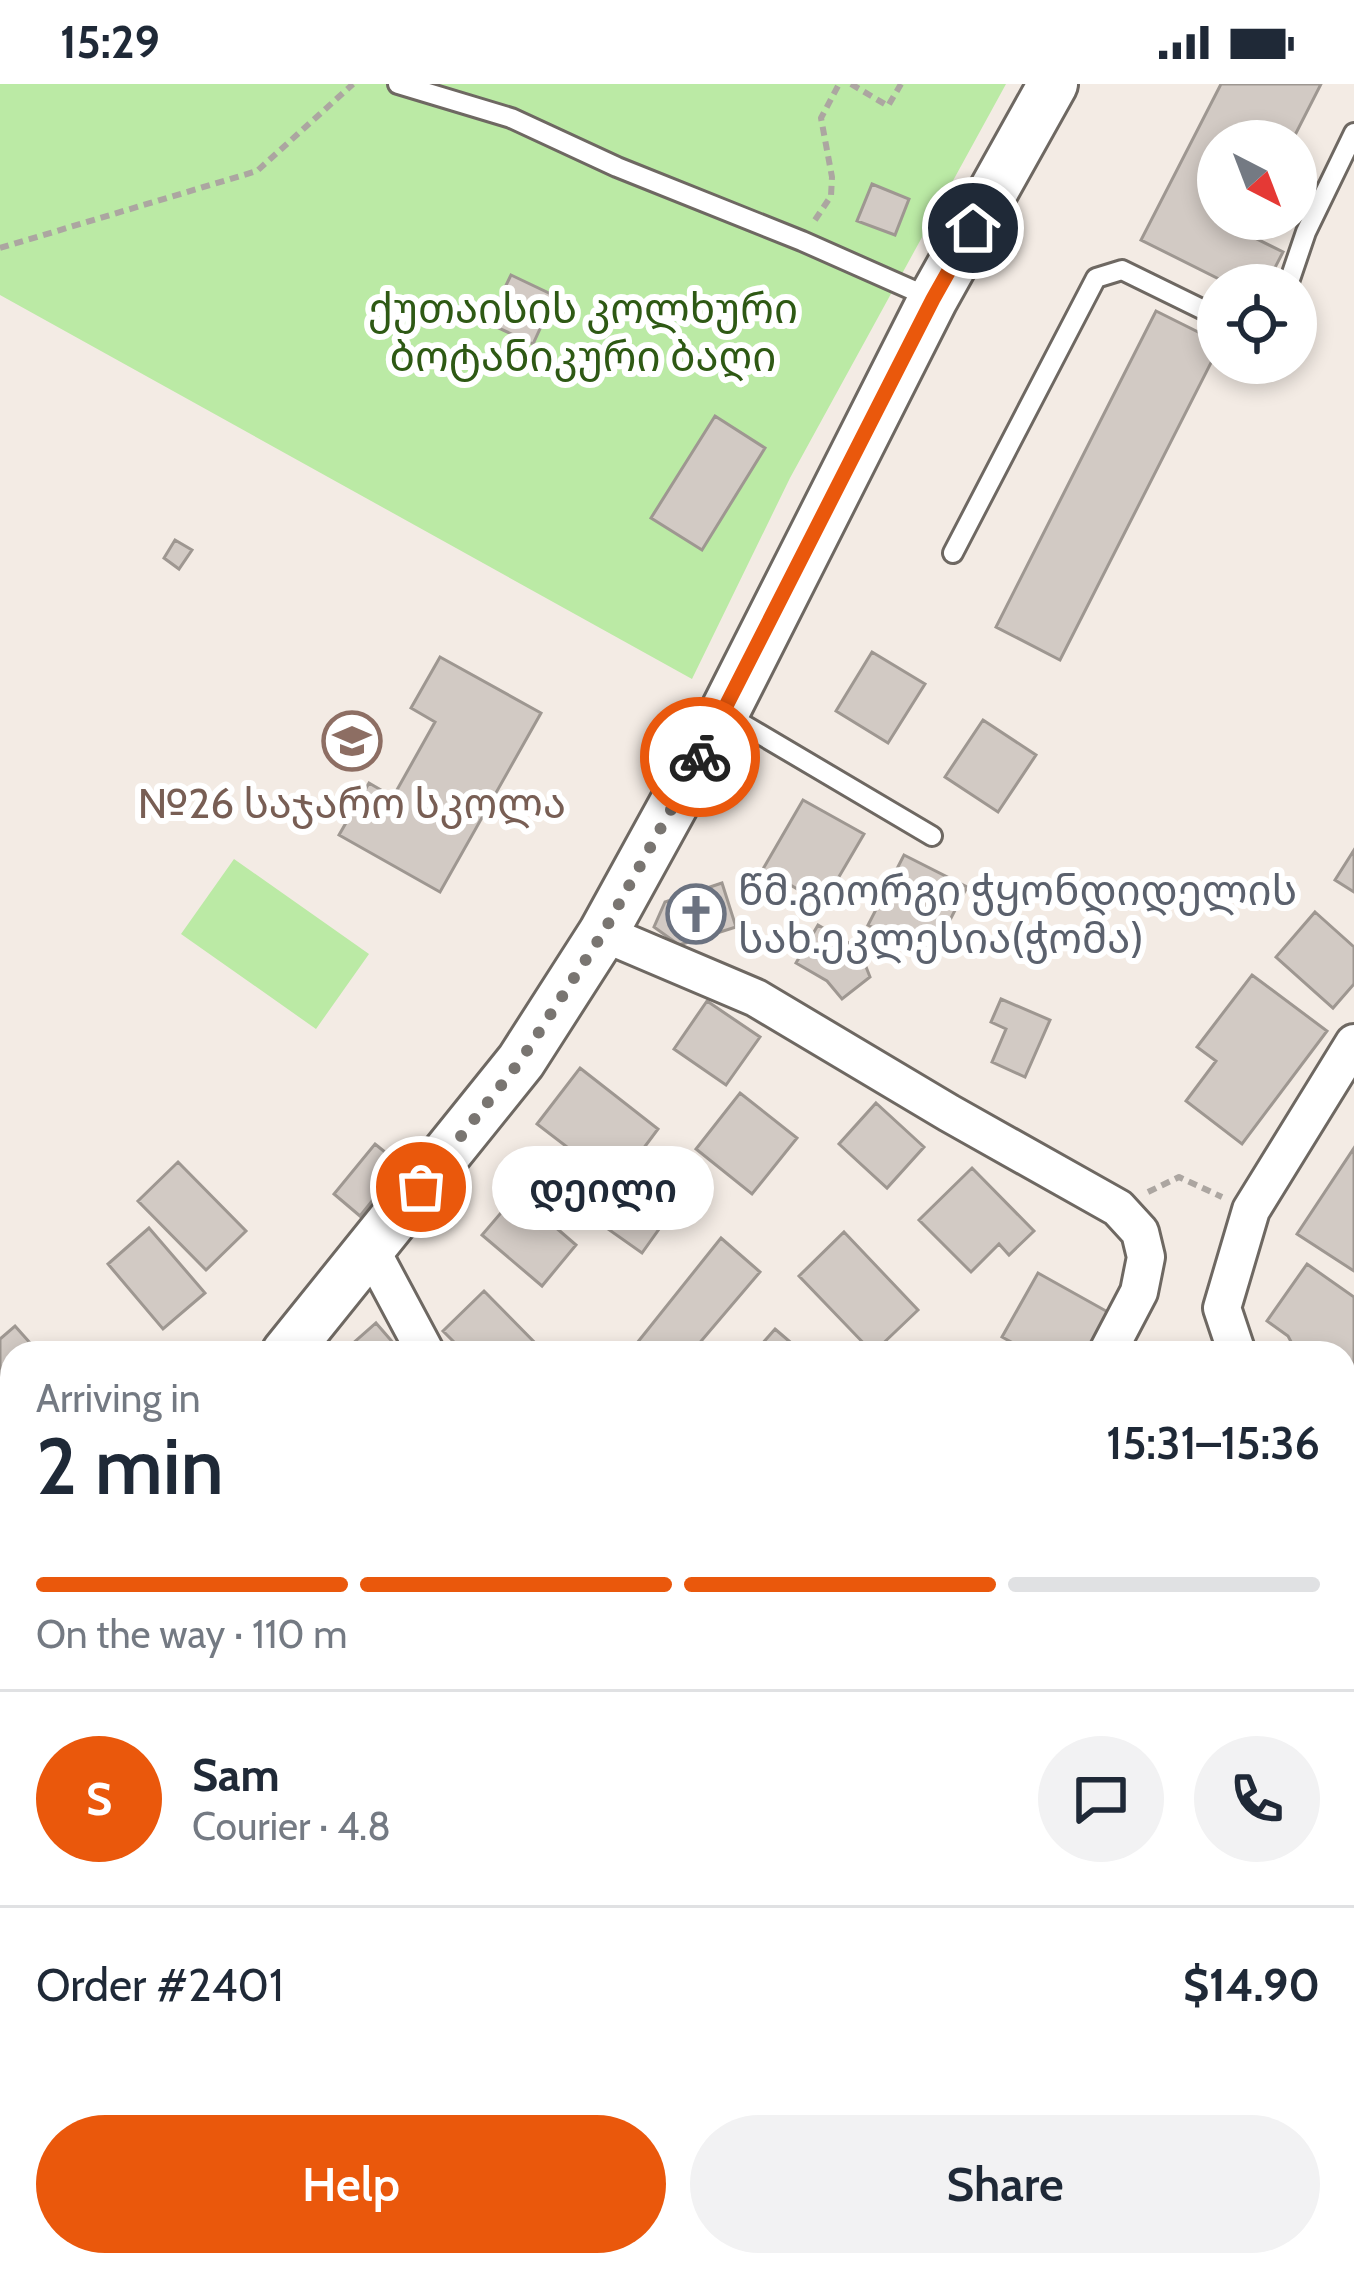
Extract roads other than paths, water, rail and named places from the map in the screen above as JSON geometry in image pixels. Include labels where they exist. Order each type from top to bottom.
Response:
[{"type":"main road","points":[[296,1341],[521,1060],[603,933],[724,713],[933,299],[1053,84]]},
{"type":"street","points":[[603,933],[755,998],[1118,1208],[1140,1232],[1147,1257],[1139,1292],[1113,1341]]},
{"type":"street","points":[[1233,1341],[1222,1308],[1251,1210],[1354,1043]]},
{"type":"street","points":[[371,1250],[419,1341]]},
{"type":"lane","points":[[398,84],[511,118],[933,299]]},
{"type":"lane","points":[[1295,264],[1354,133]]},
{"type":"lane","points":[[953,554],[1096,278],[1122,270],[1197,307]]},
{"type":"lane","points":[[724,713],[932,836]]},
{"type":"place","name":"№26 საჯარო სკოლა","points":[[352,741]]},
{"type":"place","name":"წმ.გიორგი ჭყონდიდელის სახ.ეკლესია(ჭომა)","points":[[696,914]]},
{"type":"place","name":"დეილი","points":[[421,1187]]},
{"type":"park label","name":"ქუთაისის კოლხური ბოტანიკური ბაღი","points":[[583,332]]}]
